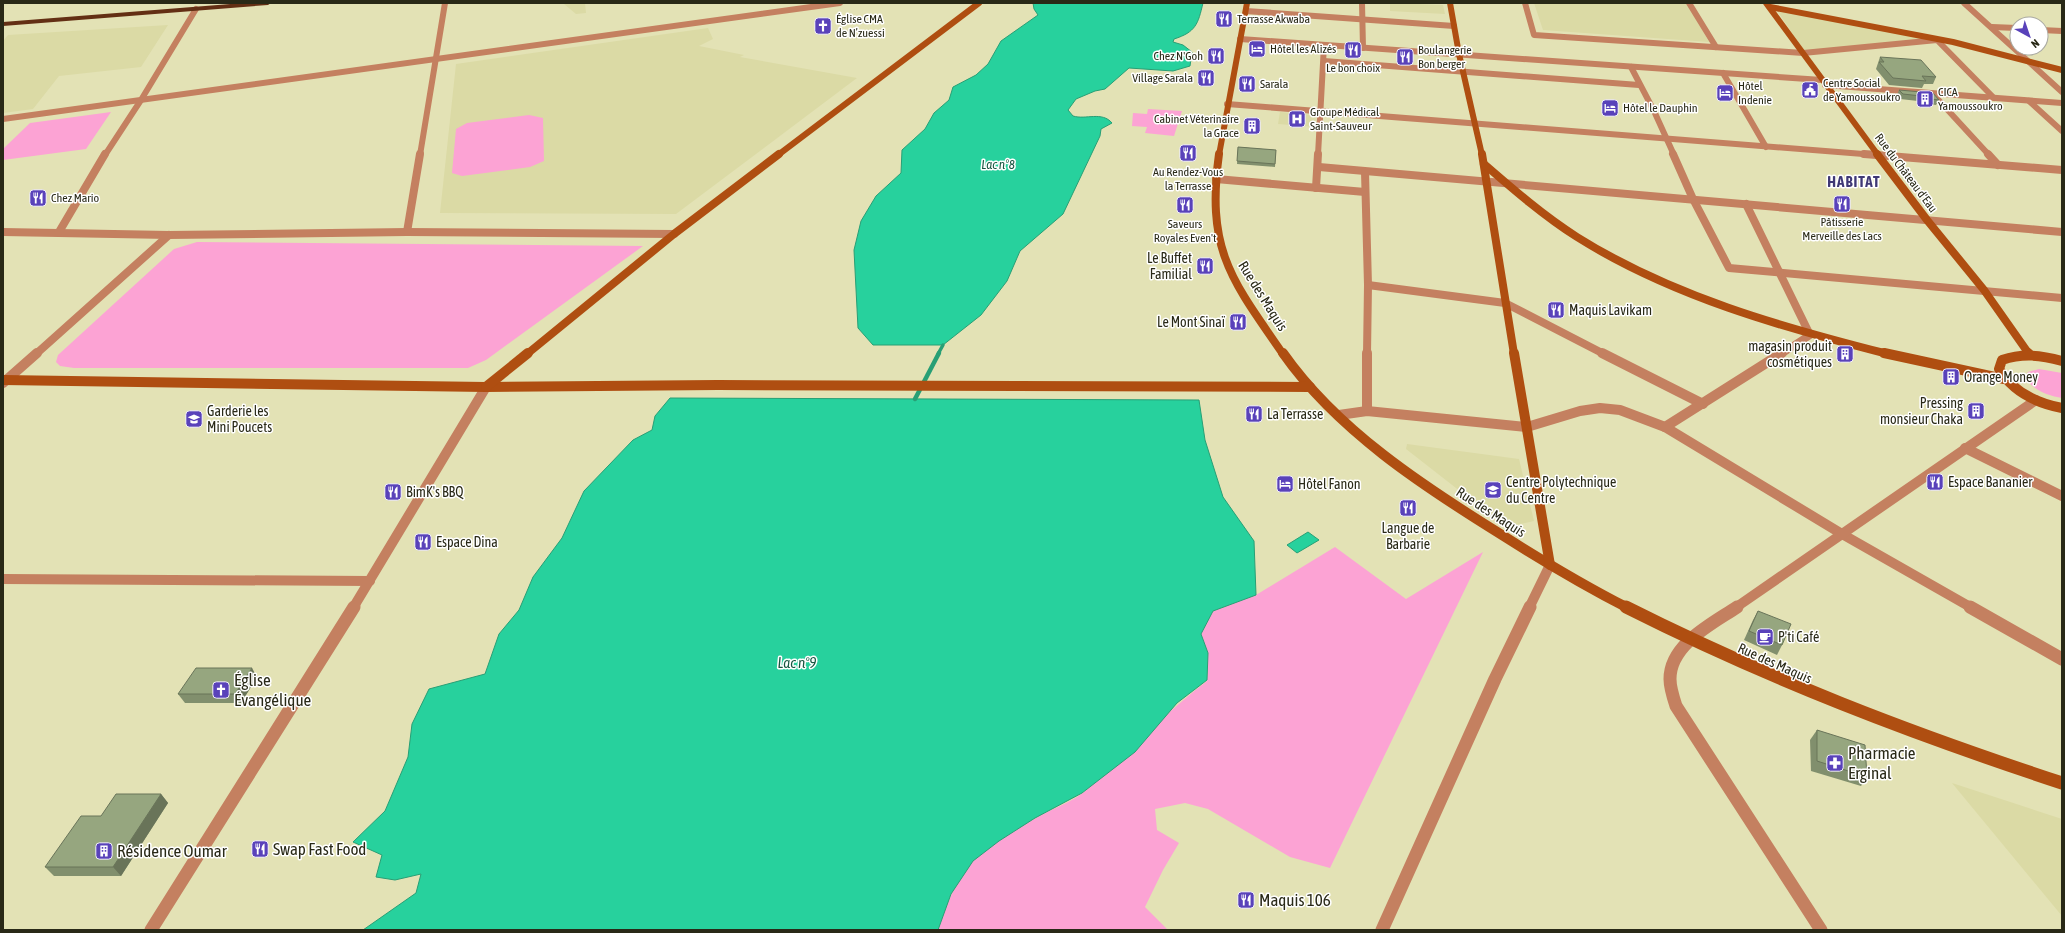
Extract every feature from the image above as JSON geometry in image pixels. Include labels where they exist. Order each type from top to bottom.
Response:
[{"type":"highway","points":[[3,24],[268,3]]},
{"type":"street","points":[[406,232],[437,59],[445,3]]},
{"type":"street","points":[[3,119],[840,3]]},
{"type":"street","points":[[151,930],[370,581],[486,387],[674,234],[980,3]]},
{"type":"street","points":[[1362,3],[1363,48]]},
{"type":"street","points":[[1382,930],[1495,679],[1550,565],[1505,303],[1484,164],[1459,54],[1450,3]]},
{"type":"street","points":[[1525,3],[1534,35],[1803,53],[1937,40]]},
{"type":"street","points":[[1689,3],[1716,48]]},
{"type":"street","points":[[1964,3],[2031,62],[2062,92]]},
{"type":"street","points":[[1768,5],[1937,40],[2062,70]]},
{"type":"street","name":"Rue du Château d'Eau","points":[[1768,5],[1823,82],[1927,220],[1984,290],[2030,355]]},
{"type":"street","points":[[1246,7],[1362,20],[1454,26]]},
{"type":"street","name":"Rue des Maquis","points":[[1246,7],[1227,104],[1216,179],[1217,227],[1223,256],[1249,305],[1290,364],[1310,387],[1339,415],[1396,462],[1452,503],[1550,565],[1689,640],[1834,704],[1907,732],[2062,783]]},
{"type":"street","points":[[59,232],[93,173],[141,100],[196,9]]},
{"type":"street","points":[[1992,27],[2009,28]]},
{"type":"street","points":[[2049,30],[2062,31]]},
{"type":"street","points":[[1240,38],[1723,73],[1933,94],[2062,103]]},
{"type":"street","points":[[1937,40],[1994,98]]},
{"type":"street","points":[[1316,188],[1319,167],[1324,45]]},
{"type":"street","points":[[1324,61],[1639,85]]},
{"type":"street","points":[[1632,67],[1639,85],[1654,111],[1693,199],[1728,268],[2062,298]]},
{"type":"street","points":[[1723,73],[1766,147]]},
{"type":"street","points":[[1933,94],[1998,165]]},
{"type":"street","points":[[2030,101],[2062,131]]},
{"type":"street","points":[[1227,104],[1880,157],[2062,170]]},
{"type":"street","points":[[2048,118],[2062,119]]},
{"type":"street","points":[[1484,164],[1507,184],[1578,238],[1615,259],[1694,294],[1810,335],[1907,359],[2004,379]]},
{"type":"street","points":[[1319,167],[1486,183],[1693,199],[2062,232]]},
{"type":"street","points":[[1365,172],[1364,192],[1368,285],[1367,411]]},
{"type":"street","points":[[1216,179],[1364,192]]},
{"type":"street","points":[[1746,204],[1781,272],[1810,335]]},
{"type":"street","points":[[3,232],[169,235],[406,232],[674,234]]},
{"type":"street","points":[[4,381],[169,235]]},
{"type":"street","points":[[1368,285],[1505,303],[1702,404]]},
{"type":"street","points":[[1665,427],[1810,335]]},
{"type":"street","points":[[2062,361],[2030,355],[2014,356],[2002,360],[1999,368],[2004,379],[2017,390],[2036,400],[2062,408]]},
{"type":"street","points":[[4,381],[486,387],[718,385],[1310,387]]},
{"type":"street","points":[[1821,930],[1676,706],[1669,675],[1676,656],[1689,640],[2036,400]]},
{"type":"street","points":[[1339,415],[1367,411],[1527,427],[1561,416],[1600,408],[1620,410],[1665,427],[1842,534],[2062,659]]},
{"type":"street","points":[[1965,448],[2062,496]]},
{"type":"street","points":[[3,579],[370,581]]},
{"type":"shaded area","points":[[560,3],[585,3],[586,13],[576,14],[564,4]]},
{"type":"shaded area","points":[[1390,3],[1443,5],[1445,14],[1390,11]]},
{"type":"shaded area","points":[[1534,3],[1687,3],[1709,42],[1543,30]]},
{"type":"shaded area","points":[[1776,9],[1925,39],[1805,52]]},
{"type":"shaded area","points":[[168,25],[141,67],[59,76],[33,109],[3,113],[3,41],[8,35]]},
{"type":"shaded area","points":[[708,28],[713,39],[699,46],[744,55],[740,57],[857,78],[676,214],[440,213],[456,64]]},
{"type":"shaded area","points":[[1148,109],[1182,111],[1174,136],[1145,133],[1147,127],[1132,126],[1133,113],[1147,114]]},
{"type":"shaded area","points":[[111,112],[86,149],[3,160],[3,149],[30,123]]},
{"type":"shaded area","name":"Groupe Médical Saint-Sauveur","points":[[1280,112],[1316,115],[1315,127],[1278,124]]},
{"type":"shaded area","points":[[529,115],[543,118],[544,161],[530,167],[462,176],[452,173],[456,129],[467,123]]},
{"type":"shaded area","points":[[197,242],[643,246],[486,360],[468,368],[74,368],[60,366],[56,362],[58,355],[174,249]]},
{"type":"shaded area","points":[[2039,369],[2062,373],[2062,398],[2041,392],[2031,385],[2026,376],[2028,372]]},
{"type":"shaded area","name":"Centre Polytechnique du Centre","points":[[1407,444],[1519,459],[1534,521],[1506,527],[1406,449]]},
{"type":"shaded area","points":[[1335,547],[1406,599],[1483,552],[1330,868],[1290,857],[1208,809],[1185,803],[1155,809],[1157,830],[1179,843],[1163,870],[1145,907],[1168,930],[938,930],[948,902],[961,875],[973,860],[1011,832],[1084,792],[1175,707],[1207,681],[1208,653],[1201,634],[1213,611],[1256,595]]},
{"type":"shaded area","points":[[1952,783],[2062,819],[2062,916]]},
{"type":"water","name":"Lac n°8","points":[[1033,3],[1203,3],[1197,22],[1192,30],[1174,39],[1173,42],[1183,45],[1192,52],[1190,66],[1173,71],[1129,68],[1105,89],[1095,91],[1076,99],[1068,110],[1073,116],[1104,117],[1112,123],[1101,129],[1100,136],[1063,214],[1020,251],[1007,281],[981,315],[943,345],[873,345],[858,328],[854,250],[861,221],[876,196],[901,173],[902,150],[925,129],[934,113],[949,100],[953,87],[976,75],[988,64],[1001,41],[1038,15],[1034,9]]},
{"type":"water","name":"Lac n°9","points":[[670,398],[1199,400],[1205,440],[1223,497],[1254,541],[1256,595],[1213,611],[1201,634],[1208,653],[1207,680],[1177,703],[1135,752],[1082,793],[1035,818],[999,841],[973,861],[951,894],[938,930],[363,930],[416,893],[421,874],[395,880],[376,877],[382,855],[353,842],[385,811],[408,757],[412,724],[429,689],[485,674],[499,634],[519,610],[533,577],[562,538],[584,491],[633,440],[652,430],[655,416]]},
{"type":"water","points":[[1308,532],[1319,540],[1297,553],[1287,545]]},
{"type":"building","points":[[1880,57],[1921,60],[1936,77],[1922,76],[1926,81],[1893,78],[1879,62],[1884,62]]},
{"type":"building","points":[[1899,90],[1933,93],[1939,100],[1903,94]]},
{"type":"building","points":[[1238,147],[1276,150],[1275,164],[1237,161]]},
{"type":"building","points":[[1758,611],[1791,624],[1782,645],[1749,631]]},
{"type":"building","points":[[196,668],[252,668],[235,694],[178,694]]},
{"type":"building","points":[[1817,730],[1865,745],[1867,777],[1817,761]]},
{"type":"building","name":"Résidence Oumar","points":[[116,794],[161,794],[113,867],[45,867],[81,816],[101,816]]},
{"type":"waterway","points":[[938,354],[943,345]]},
{"type":"waterway","points":[[915,399],[939,353]]},
{"type":"place","name":"Terrasse Akwaba","points":[[1224,19]]},
{"type":"place","name":"Église CMA de N’zuessi","points":[[823,26]]},
{"type":"place","name":"Hôtel les Alizés","points":[[1257,49]]},
{"type":"place","name":"Le bon choix","points":[[1353,50]]},
{"type":"place","name":"Chez N'Goh","points":[[1216,56]]},
{"type":"place","name":"Boulangerie Bon berger","points":[[1405,57]]},
{"type":"place","name":"Village Sarala","points":[[1206,78]]},
{"type":"place","name":"Sarala","points":[[1247,84]]},
{"type":"place","name":"Centre Social de Yamoussoukro","points":[[1810,90]]},
{"type":"place","name":"Hôtel Indenie","points":[[1725,93]]},
{"type":"place","name":"CICA Yamoussoukro","points":[[1925,99]]},
{"type":"place","name":"Hôtel le Dauphin","points":[[1610,108]]},
{"type":"place","name":"Groupe Médical Saint-Sauveur","points":[[1297,119]]},
{"type":"place","name":"Cabinet Véterinaire la Grace","points":[[1252,126]]},
{"type":"place","name":"Au Rendez-Vous la Terrasse","points":[[1188,153]]},
{"type":"place","name":"Chez Mario","points":[[38,198]]},
{"type":"place","name":"Pâtisserie Merveille des Lacs","points":[[1842,204]]},
{"type":"place","name":"Saveurs Royales Even't","points":[[1185,205]]},
{"type":"place","name":"Le Buffet Familial","points":[[1205,266]]},
{"type":"place","name":"Maquis Lavikam","points":[[1556,310]]},
{"type":"place","name":"Le Mont Sinaï","points":[[1238,322]]},
{"type":"place","name":"magasin produit cosmétiques","points":[[1845,354]]},
{"type":"place","name":"Orange Money","points":[[1951,377]]},
{"type":"place","name":"Pressing monsieur Chaka","points":[[1976,411]]},
{"type":"place","name":"La Terrasse","points":[[1254,414]]},
{"type":"place","name":"Garderie les Mini Poucets","points":[[194,419]]},
{"type":"place","name":"Espace Bananier","points":[[1935,482]]},
{"type":"place","name":"Hôtel Fanon","points":[[1285,484]]},
{"type":"place","name":"Centre Polytechnique du Centre","points":[[1493,490]]},
{"type":"place","name":"BimK's BBQ","points":[[393,492]]},
{"type":"place","name":"Langue de Barbarie","points":[[1408,508]]},
{"type":"place","name":"Espace Dina","points":[[423,542]]},
{"type":"place","name":"P'ti Café","points":[[1765,637]]},
{"type":"place","name":"Église Évangélique","points":[[221,690]]},
{"type":"place","name":"Pharmacie Erginal","points":[[1835,763]]},
{"type":"place","name":"Swap Fast Food","points":[[260,849]]},
{"type":"place","name":"Résidence Oumar","points":[[104,851]]},
{"type":"place","name":"Maquis 106","points":[[1246,900]]},
{"type":"district","name":"HABITAT","points":[[1854,182]]}]
